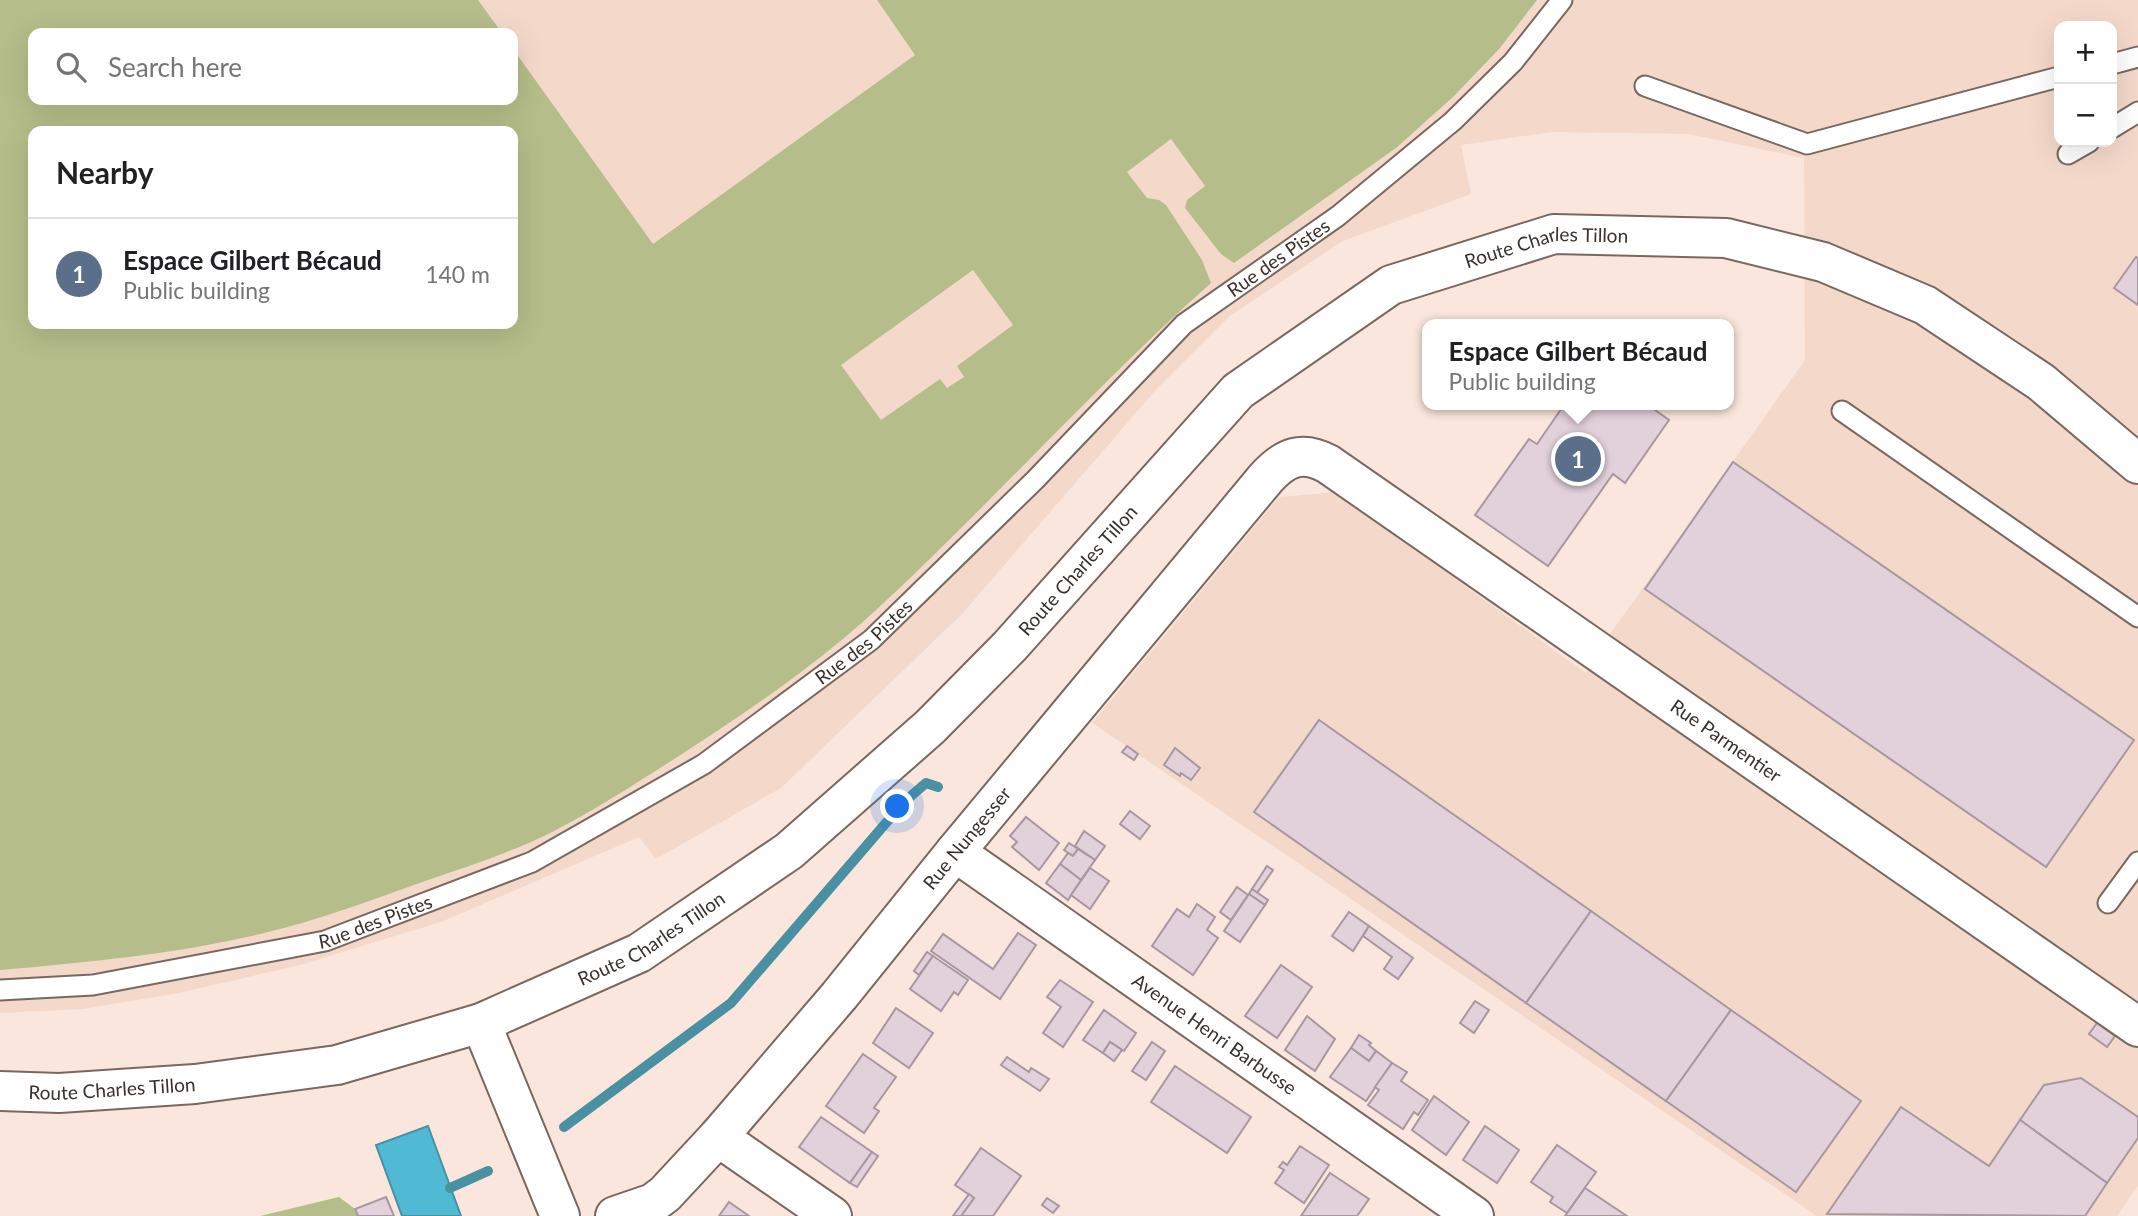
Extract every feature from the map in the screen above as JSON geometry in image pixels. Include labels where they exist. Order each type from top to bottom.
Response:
[{"type":"street","name":"Route Charles Tillon","points":[[0,1091],[60,1093],[195,1084],[337,1065],[481,1024],[639,953],[789,851],[930,727],[1010,646],[1238,391],[1391,285],[1554,234],[1727,237],[1823,262],[1925,304],[2041,382],[2138,464]]},
{"type":"street","name":"Rue Nungesser","points":[[615,1216],[653,1203],[665,1194],[718,1137],[839,996],[1266,478],[1276,467],[1288,460],[1313,456]]},
{"type":"street","name":"Rue Parmentier","points":[[1313,456],[2138,1027]]},
{"type":"street","name":"Avenue Henri Barbusse","points":[[955,852],[1474,1216]]},
{"type":"street","points":[[481,1024],[560,1216]]},
{"type":"street","points":[[718,1137],[832,1216]]},
{"type":"lane","name":"Rue des Pistes","points":[[0,990],[93,985],[325,941],[532,862],[704,764],[871,640],[1035,480],[1184,324],[1338,216],[1453,121],[1513,62],[1562,0]]},
{"type":"lane","points":[[2117,63],[2138,57]]},
{"type":"lane","points":[[1645,86],[1807,144],[2054,79]]},
{"type":"lane","points":[[2117,125],[2138,111]]},
{"type":"lane","points":[[2068,155],[2081,147]]},
{"type":"lane","points":[[1842,411],[2138,617]]},
{"type":"lane","points":[[2108,903],[2138,862]]},
{"type":"shaded area","points":[[0,0],[2138,0],[2138,1186],[2117,1216],[1817,1216],[1092,723],[1279,497],[1335,492],[1586,673],[1610,634],[1805,360],[1804,158],[1688,134],[1553,132],[1461,145],[1471,194],[1343,241],[1231,315],[1154,392],[962,614],[781,788],[656,859],[639,837],[441,922],[300,965],[174,994],[83,1009],[0,1013]]},
{"type":"green space","points":[[0,0],[478,0],[498,28],[28,28],[28,105],[518,105],[518,56],[653,244],[915,55],[877,0],[1537,0],[1500,48],[1453,97],[1396,148],[1234,263],[1221,254],[1185,208],[1187,200],[1205,186],[1171,139],[1127,172],[1147,198],[1159,200],[1166,205],[1202,260],[1211,283],[1125,363],[919,570],[854,630],[710,736],[572,821],[526,844],[476,863],[347,909],[264,933],[166,952],[0,970]],"holes":[[[973,270],[1013,325],[957,366],[964,377],[947,388],[940,379],[881,420],[841,365]]]},
{"type":"green space","points":[[339,1197],[355,1209],[358,1216],[260,1216]]},
{"type":"water","points":[[428,1126],[461,1216],[402,1216],[376,1145]]},
{"type":"building","points":[[2136,257],[2138,258],[2138,305],[2114,288]]},
{"type":"building","points":[[1561,410],[1655,410],[1669,420],[1625,483],[1613,474],[1548,566],[1475,515],[1529,439],[1537,444]]},
{"type":"building","points":[[1733,462],[2134,740],[2046,867],[1645,589]]},
{"type":"building","points":[[1319,720],[1591,911],[1526,1003],[1254,812]]},
{"type":"building","points":[[1127,746],[1138,754],[1134,760],[1122,752]]},
{"type":"building","points":[[1175,748],[1200,768],[1191,780],[1164,765]]},
{"type":"building","points":[[1130,811],[1150,826],[1140,839],[1120,824]]},
{"type":"building","points":[[1026,817],[1059,843],[1039,870],[1012,847],[1017,842],[1010,836]]},
{"type":"building","points":[[1084,831],[1105,846],[1095,860],[1075,846]]},
{"type":"building","points":[[1069,843],[1078,849],[1073,856],[1064,850]]},
{"type":"building","points":[[1078,849],[1095,860],[1081,880],[1060,864],[1068,853],[1073,856]]},
{"type":"building","points":[[1060,864],[1081,880],[1068,900],[1046,883]]},
{"type":"building","points":[[1267,866],[1273,870],[1257,893],[1252,889]]},
{"type":"building","points":[[1090,868],[1109,881],[1090,909],[1071,895]]},
{"type":"building","points":[[1237,887],[1248,895],[1231,920],[1220,912]]},
{"type":"building","points":[[1252,889],[1268,900],[1265,905],[1249,894]]},
{"type":"building","points":[[1249,894],[1265,905],[1240,942],[1224,931]]},
{"type":"building","points":[[1197,904],[1215,917],[1207,930],[1218,938],[1193,975],[1152,946],[1177,909],[1189,917]]},
{"type":"building","points":[[1591,911],[1731,1010],[1666,1101],[1526,1003]]},
{"type":"building","points":[[1349,912],[1369,926],[1353,951],[1332,936]]},
{"type":"building","points":[[1369,926],[1413,958],[1398,979],[1384,969],[1392,957],[1363,936]]},
{"type":"building","points":[[1018,933],[1036,945],[1000,999],[931,951],[943,934],[993,969]]},
{"type":"building","points":[[927,952],[933,956],[919,975],[914,971]]},
{"type":"building","points":[[933,956],[968,980],[958,995],[954,992],[941,1011],[910,989]]},
{"type":"building","points":[[1281,965],[1312,987],[1277,1038],[1245,1016]]},
{"type":"building","points":[[1060,980],[1093,1002],[1063,1047],[1043,1033],[1061,1007],[1047,997]]},
{"type":"building","points":[[1475,1001],[1489,1010],[1474,1033],[1460,1023]]},
{"type":"building","points":[[896,1008],[933,1033],[909,1068],[873,1043]]},
{"type":"building","points":[[1104,1010],[1136,1033],[1124,1051],[1110,1042],[1103,1053],[1083,1040]]},
{"type":"building","points":[[1731,1010],[1861,1101],[1796,1192],[1666,1101]]},
{"type":"building","points":[[1307,1016],[1335,1039],[1315,1071],[1285,1050]]},
{"type":"building","points":[[2097,1023],[2115,1036],[2107,1047],[2089,1034]]},
{"type":"building","points":[[1359,1035],[1371,1043],[1369,1045],[1376,1051],[1369,1061],[1351,1048]]},
{"type":"building","points":[[1110,1042],[1122,1050],[1114,1061],[1103,1053]]},
{"type":"building","points":[[1152,1042],[1165,1051],[1146,1080],[1132,1071]]},
{"type":"building","points":[[1351,1048],[1369,1061],[1376,1051],[1392,1063],[1366,1101],[1330,1077]]},
{"type":"building","points":[[863,1054],[896,1077],[874,1108],[879,1111],[864,1133],[826,1106]]},
{"type":"building","points":[[1007,1057],[1029,1072],[1031,1068],[1049,1079],[1040,1091],[1001,1065]]},
{"type":"building","points":[[1392,1063],[1407,1072],[1401,1081],[1428,1100],[1418,1115],[1414,1112],[1403,1129],[1368,1105],[1379,1090],[1375,1087]]},
{"type":"building","points":[[1175,1066],[1251,1117],[1227,1153],[1151,1102]]},
{"type":"building","points":[[2081,1078],[2138,1117],[2138,1138],[2107,1183],[2020,1120],[2044,1085]]},
{"type":"building","points":[[1434,1096],[1469,1122],[1446,1155],[1412,1130]]},
{"type":"building","points":[[1901,1107],[1989,1166],[2020,1120],[2107,1183],[2085,1216],[1827,1214]]},
{"type":"building","points":[[821,1117],[872,1152],[850,1183],[799,1147]]},
{"type":"building","points":[[1485,1126],[1519,1150],[1497,1183],[1463,1160]]},
{"type":"building","points":[[1557,1145],[1596,1172],[1567,1213],[1550,1202],[1553,1197],[1531,1182]]},
{"type":"building","points":[[1300,1146],[1329,1165],[1304,1203],[1275,1183],[1284,1170],[1279,1167],[1283,1162],[1287,1165]]},
{"type":"building","points":[[981,1148],[1021,1176],[993,1216],[961,1216],[974,1198],[955,1185]]},
{"type":"building","points":[[872,1152],[878,1156],[857,1187],[850,1183]]},
{"type":"building","points":[[1330,1173],[1369,1199],[1357,1216],[1301,1216]]},
{"type":"building","points":[[1585,1188],[1627,1216],[1565,1216]]},
{"type":"building","points":[[969,1194],[974,1198],[961,1216],[953,1216]]},
{"type":"building","points":[[386,1197],[394,1216],[358,1216],[355,1209]]},
{"type":"building","points":[[1047,1198],[1059,1206],[1053,1213],[1042,1205]]},
{"type":"building","points":[[729,1202],[749,1216],[719,1216]]},
{"type":"waterway","points":[[564,1127],[731,1003],[904,802],[926,783],[938,787]]},
{"type":"waterway","points":[[450,1188],[488,1171]]},
{"type":"place","name":"Espace Gilbert Bécaud","points":[[1578,459]]}]
